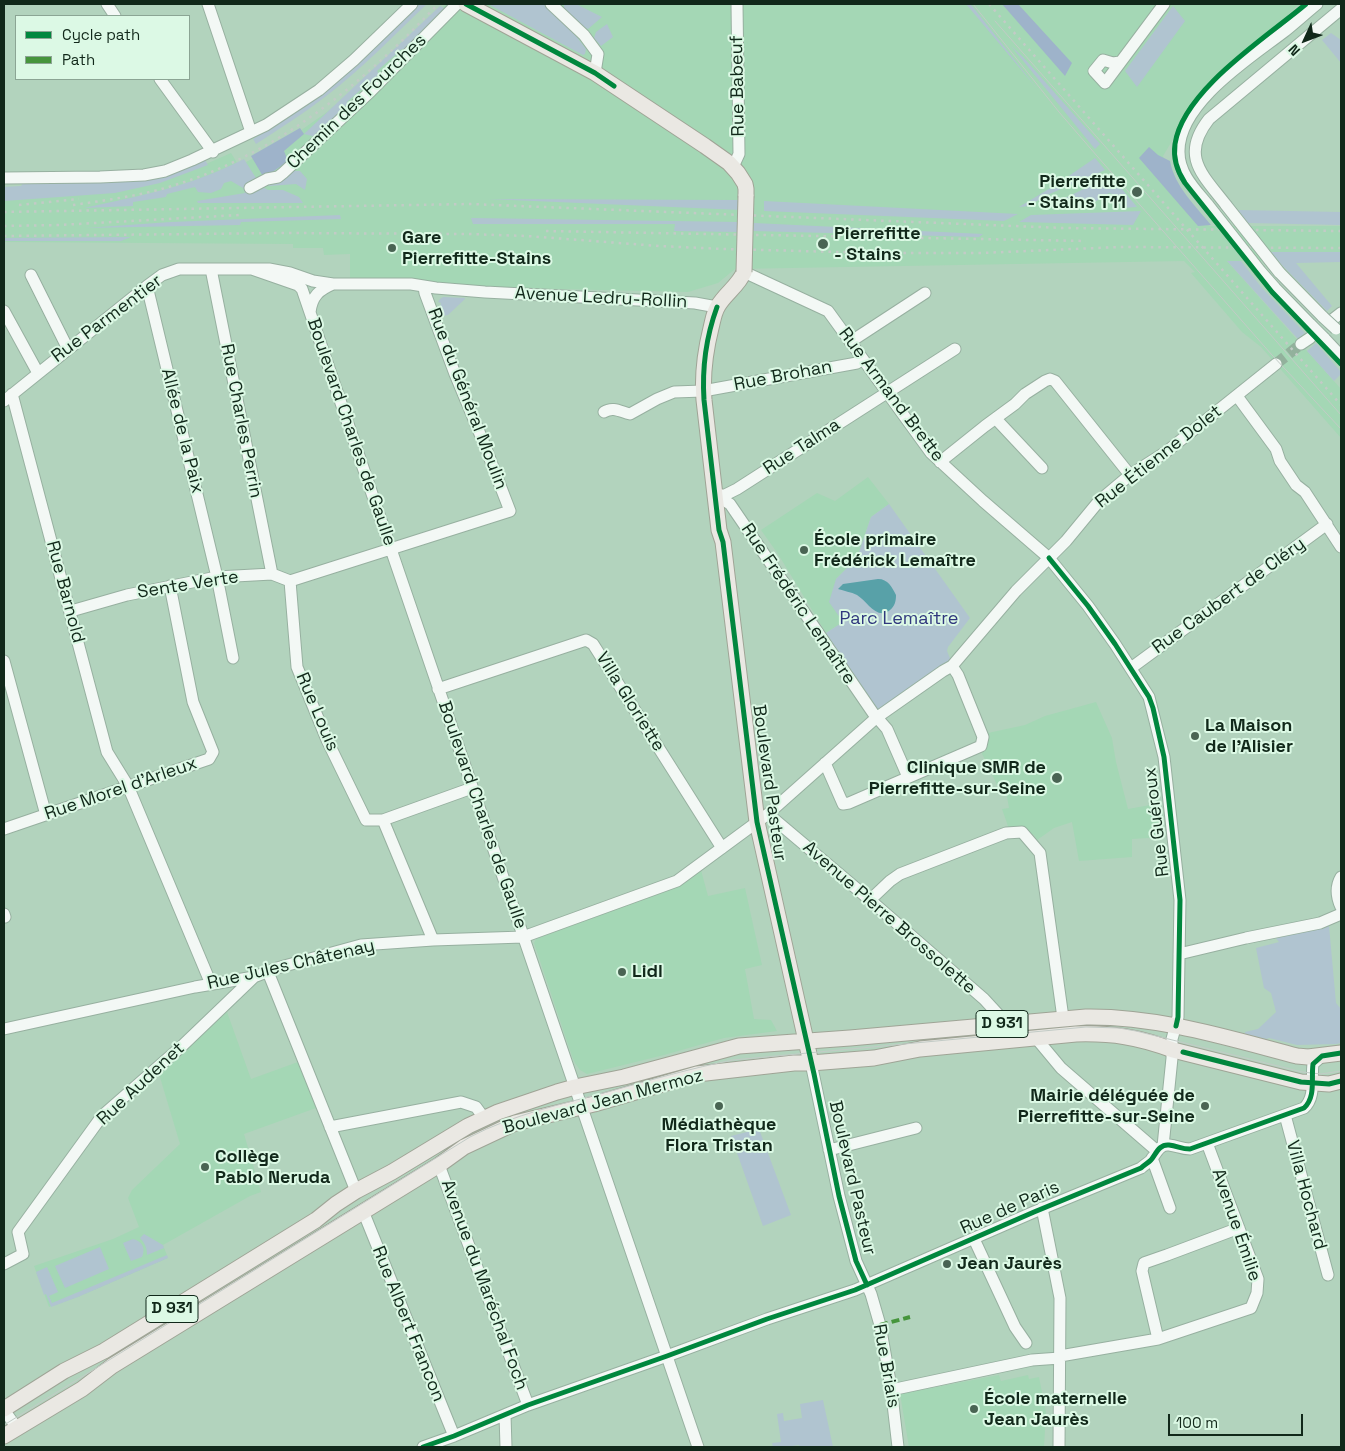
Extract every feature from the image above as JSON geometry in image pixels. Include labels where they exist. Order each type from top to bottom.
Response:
[{"type":"main road","points":[[464,4],[595,74],[705,146],[733,167],[742,178],[746,189],[744,272],[717,307]]},
{"type":"main road","name":"Boulevard Pasteur","points":[[717,307],[705,350],[703,391],[715,495],[763,818],[811,1063]]},
{"type":"main road","name":"Boulevard Jean Mermoz","points":[[4,1409],[64,1371],[112,1346],[316,1220],[356,1191],[392,1172],[468,1126],[484,1118],[575,1087],[624,1077],[747,1044],[1063,1018],[1109,1016],[1176,1026],[1297,1056],[1308,1057],[1341,1053]]},
{"type":"main road","name":"Boulevard Jean Mermoz","points":[[4,1436],[82,1388],[112,1366],[439,1165],[464,1147],[515,1123],[582,1107],[697,1074],[794,1063],[874,1058],[920,1049],[1076,1034],[1101,1034],[1125,1036],[1172,1050],[1301,1082],[1329,1084],[1341,1081]]},
{"type":"street","points":[[107,4],[114,15]]},
{"type":"street","points":[[208,4],[251,132]]},
{"type":"street","points":[[4,178],[144,175],[165,171],[213,152],[266,125],[319,90],[354,60],[412,4]]},
{"type":"street","name":"Chemin des Fourches","points":[[253,187],[267,179],[278,177],[283,173],[464,4]]},
{"type":"street","points":[[551,4],[584,35],[598,54],[595,74]]},
{"type":"street","name":"Rue Babeuf","points":[[733,167],[740,154],[737,4]]},
{"type":"street","points":[[1120,62],[1164,4]]},
{"type":"street","points":[[1317,4],[1215,86],[1201,101],[1188,122],[1180,146],[1180,158],[1186,177],[1260,271],[1341,356]]},
{"type":"street","points":[[1335,323],[1279,272],[1203,176],[1197,164],[1195,152],[1200,133],[1210,119],[1341,9]]},
{"type":"street","points":[[161,80],[213,152]]},
{"type":"street","name":"Rue Parmentier","points":[[8,397],[147,286],[162,275],[180,269],[277,270],[313,281],[333,284],[396,284],[424,287]]},
{"type":"street","name":"Rue Charles Perrin","points":[[211,269],[272,574]]},
{"type":"street","name":"Rue Parmentier","points":[[252,269],[298,285],[302,289],[310,312]]},
{"type":"street","name":"Rue Armand Brette","points":[[744,272],[824,308],[831,314],[931,453],[1049,558]]},
{"type":"street","points":[[30,275],[68,349]]},
{"type":"street","name":"Boulevard Charles de Gaulle","points":[[333,284],[323,288],[316,294],[311,301],[310,312],[698,1447]]},
{"type":"street","name":"Allée de la Paix","points":[[147,286],[217,576],[233,658]]},
{"type":"street","name":"Avenue Ledru-Rollin","points":[[424,287],[695,303],[717,307]]},
{"type":"street","name":"Rue du Général Moulin","points":[[391,550],[510,511],[455,374],[424,287]]},
{"type":"street","points":[[850,342],[925,293]]},
{"type":"street","points":[[4,311],[38,373]]},
{"type":"street","name":"Rue Talma","points":[[715,495],[725,495],[737,489],[955,349]]},
{"type":"street","name":"Rue Brohan","points":[[604,412],[608,409],[613,409],[630,414],[674,392],[703,391],[857,362],[862,358]]},
{"type":"street","name":"Rue Étienne Dolet","points":[[523,937],[676,881],[763,818],[876,718],[952,666],[1016,591],[1074,532],[1089,511],[1099,501],[1130,475],[1166,452],[1276,364]]},
{"type":"street","points":[[940,462],[984,426],[1015,404],[1025,394],[1050,379],[1055,382],[1130,475]]},
{"type":"street","points":[[1237,396],[1276,449],[1280,461],[1296,485],[1305,492],[1341,547]]},
{"type":"street","name":"Rue Barnold","points":[[8,397],[71,611],[107,752],[128,786],[211,984]]},
{"type":"street","points":[[996,419],[1042,468]]},
{"type":"street","name":"Rue Frédéric Lemaître","points":[[715,495],[730,504],[876,718],[887,729],[908,776]]},
{"type":"street","name":"Rue Caubert de Cléry","points":[[1132,668],[1327,524]]},
{"type":"street","points":[[290,581],[391,550]]},
{"type":"street","name":"Rue Guéroux","points":[[1049,558],[1088,606],[1132,668],[1149,697],[1164,757],[1180,900],[1178,1017],[1172,1039],[1158,1152]]},
{"type":"street","name":"Sente Verte","points":[[71,611],[126,595],[217,576],[272,574],[290,581]]},
{"type":"street","name":"Rue Louis","points":[[290,581],[297,666],[328,740],[366,820],[383,820]]},
{"type":"street","name":"Rue Morel d'Arleux","points":[[4,829],[209,759],[213,752],[193,702],[170,586]]},
{"type":"street","name":"Villa Gloriette","points":[[438,689],[586,640],[593,644],[722,848]]},
{"type":"street","points":[[4,661],[46,815]]},
{"type":"street","points":[[825,763],[843,804],[981,746],[983,737],[958,675],[952,666]]},
{"type":"street","points":[[433,940],[383,820],[472,788]]},
{"type":"street","name":"Avenue Pierre Brossolette","points":[[763,818],[870,900],[984,1000],[1007,1024]]},
{"type":"street","points":[[870,900],[890,880],[900,874],[1006,832],[1022,832],[1040,853],[1063,1018]]},
{"type":"street","points":[[1341,877],[1336,894],[1341,907]]},
{"type":"street","points":[[1179,954],[1324,922],[1341,914]]},
{"type":"street","name":"Rue Jules Châtenay","points":[[4,1030],[195,987],[254,977],[278,968],[362,945],[523,937]]},
{"type":"street","points":[[268,972],[356,1191]]},
{"type":"street","name":"Rue Audenet","points":[[4,1264],[23,1254],[18,1232],[102,1116],[182,1046],[254,977]]},
{"type":"street","points":[[1036,1038],[1060,1068],[1158,1152],[1170,1208]]},
{"type":"street","points":[[1158,1152],[1169,1145],[1190,1149],[1304,1108],[1309,1103],[1313,1084],[1314,1064],[1322,1056]]},
{"type":"street","name":"Boulevard Pasteur","points":[[811,1063],[839,1196],[856,1261],[867,1285]]},
{"type":"street","points":[[330,1128],[460,1102],[476,1107],[484,1118]]},
{"type":"street","name":"Villa Hochard","points":[[1285,1115],[1328,1275]]},
{"type":"street","points":[[829,1150],[916,1128]]},
{"type":"street","name":"Avenue Émilie","points":[[1158,1339],[1251,1308],[1257,1293],[1258,1279],[1207,1143]]},
{"type":"street","name":"Rue de Paris","points":[[423,1447],[528,1405],[867,1285],[1042,1208],[1141,1168],[1150,1162],[1158,1152]]},
{"type":"street","name":"Avenue du Maréchal Foch","points":[[439,1165],[528,1405]]},
{"type":"street","points":[[1042,1208],[1060,1298],[1059,1447]]},
{"type":"street","name":"Rue Albert Francon","points":[[363,1211],[454,1436]]},
{"type":"street","points":[[891,1390],[1032,1360],[1060,1357],[1158,1339],[1142,1271],[1144,1263],[1239,1228]]},
{"type":"street","points":[[974,1239],[1015,1327],[1027,1345],[1032,1360]]},
{"type":"street","name":"Rue Briais","points":[[867,1285],[880,1325],[898,1447]]},
{"type":"street","points":[[4,1409],[17,1428]]},
{"type":"street","points":[[505,1415],[506,1447]]},
{"type":"shaded area","points":[[446,4],[1299,4],[1198,98],[1163,156],[1170,175],[1209,226],[1341,226],[1341,261],[1227,261],[1341,389],[1341,438],[1261,347],[1242,332],[1191,273],[1195,272],[1184,261],[735,269],[718,283],[688,292],[472,287],[350,281],[350,254],[324,255],[323,248],[293,248],[293,244],[4,242],[4,196],[206,164],[231,153],[239,166],[290,138],[327,112]]},
{"type":"shaded area","points":[[1002,4],[1018,4],[1072,63],[1065,76]]},
{"type":"shaded area","points":[[300,128],[304,134],[284,151],[288,161],[264,178],[251,156]]},
{"type":"shaded area","points":[[1149,147],[1158,155],[1170,161],[1181,187],[1211,225],[1198,226],[1139,158]]},
{"type":"shaded area","points":[[868,477],[889,504],[871,517],[857,558],[836,579],[841,620],[843,622],[826,633],[778,554],[761,530],[817,493],[835,501]]},
{"type":"shaded area","points":[[878,579],[887,582],[896,595],[893,607],[885,613],[876,612],[857,595],[838,589],[843,584]]},
{"type":"shaded area","name":"Clinique SMR de Pierrefitte-sur-Seine","points":[[1096,702],[1112,738],[1128,809],[1161,803],[1164,837],[1132,839],[1132,857],[1079,861],[1072,822],[1054,828],[1037,840],[1034,835],[1019,829],[1009,829],[1002,809],[1009,808],[1006,791],[1003,784],[997,785],[991,772],[995,770],[992,764],[988,765],[982,754],[988,733],[1025,725],[1045,716]]},
{"type":"shaded area","points":[[701,870],[708,896],[745,888],[762,965],[745,969],[754,1019],[771,1020],[777,1031],[724,1038],[587,1074],[580,1070],[572,1056],[534,943],[536,939],[638,901]]},
{"type":"shaded area","name":"Collège Pablo Neruda","points":[[227,1012],[251,1079],[298,1062],[316,1108],[244,1134],[261,1192],[250,1196],[163,1245],[168,1258],[78,1297],[49,1307],[34,1266],[113,1239],[139,1227],[128,1198],[132,1190],[180,1144],[159,1074]]},
{"type":"shaded area","name":"École maternelle Jean Jaurès","points":[[999,1375],[1001,1381],[1028,1375],[1029,1379],[1039,1377],[1046,1412],[1044,1447],[909,1447],[900,1394]]},
{"type":"green space","points":[[417,4],[427,4],[352,75],[325,97],[256,144],[253,139],[290,116],[336,82]]},
{"type":"green space","points":[[488,4],[543,4],[554,11],[576,36],[586,49],[585,54],[583,55]]},
{"type":"green space","points":[[566,4],[576,4],[602,17],[588,29],[564,9]]},
{"type":"green space","points":[[966,4],[970,4],[973,7],[1039,91]]},
{"type":"green space","points":[[440,6],[450,11],[408,51],[402,49],[377,71],[381,77],[369,87],[366,85],[347,102],[347,109],[316,137],[304,134]]},
{"type":"green space","points":[[1173,6],[1185,21],[1137,87],[1125,71]]},
{"type":"green space","points":[[607,24],[613,37],[601,46],[594,38],[596,32]]},
{"type":"green space","points":[[1331,33],[1341,40],[1341,63],[1322,40]]},
{"type":"green space","points":[[1011,46],[1100,144],[1095,149]]},
{"type":"green space","points":[[1095,158],[1105,170],[1045,196],[1029,206],[1019,207],[1057,184]]},
{"type":"green space","points":[[244,159],[261,186],[268,190],[283,190],[299,197],[303,203],[198,203],[197,201],[245,193],[243,188],[231,181],[224,183],[221,189],[211,193],[198,192],[195,187],[167,194],[166,197],[133,202],[133,206],[84,208],[185,183]]},
{"type":"green space","points":[[205,160],[208,165],[160,183],[115,193],[4,201],[4,187],[21,186],[24,182],[155,177]]},
{"type":"green space","points":[[289,171],[300,171],[307,179],[305,190],[296,184],[269,186],[266,183]]},
{"type":"green space","points":[[1111,176],[1137,207],[1121,208],[1118,198],[1109,193],[1087,207],[1040,207],[1065,198]]},
{"type":"green space","points":[[488,199],[739,200],[741,210]]},
{"type":"green space","points":[[764,201],[1018,214],[1004,221],[764,211]]},
{"type":"green space","points":[[1238,210],[1341,212],[1341,225],[1248,223]]},
{"type":"green space","points":[[1141,211],[1133,225],[1019,222],[1031,215]]},
{"type":"green space","points":[[340,215],[341,219],[241,222],[240,225],[85,228],[171,222]]},
{"type":"green space","points":[[471,218],[740,222],[740,232],[674,231],[675,224],[473,224]]},
{"type":"green space","points":[[754,223],[983,234],[979,237],[753,231]]},
{"type":"green space","points":[[131,237],[121,241],[4,241],[4,238]]},
{"type":"green space","points":[[1271,252],[1341,252],[1341,262],[1296,263],[1332,306],[1327,311]]},
{"type":"green space","points":[[1227,261],[1241,261],[1262,288],[1305,333],[1298,339]]},
{"type":"green space","points":[[443,297],[465,299],[448,315],[443,316],[440,307],[441,303],[438,302]]},
{"type":"green space","points":[[1316,343],[1341,372],[1334,381],[1307,351]]},
{"type":"green space","name":"Parc Lemaître","points":[[889,504],[970,618],[948,647],[947,651],[951,661],[878,710],[826,633],[843,622],[829,602],[836,579],[857,558],[871,517]]},
{"type":"green space","points":[[1329,926],[1336,1003],[1341,1009],[1341,1043],[1297,1045],[1245,1034],[1245,1032],[1258,1029],[1276,1012],[1271,993],[1264,988],[1256,948],[1279,942],[1275,937]]},
{"type":"green space","points":[[759,1129],[791,1215],[763,1226],[731,1136]]},
{"type":"green space","points":[[144,1234],[163,1245],[164,1248],[147,1255],[147,1250],[140,1238]]},
{"type":"green space","points":[[133,1239],[141,1243],[144,1251],[142,1257],[131,1261],[123,1243]]},
{"type":"green space","points":[[100,1247],[109,1269],[65,1288],[55,1266]]},
{"type":"green space","points":[[167,1255],[168,1258],[51,1307],[46,1294],[44,1295],[36,1272],[47,1267],[58,1292],[49,1296],[52,1303]]},
{"type":"green space","points":[[823,1400],[833,1447],[799,1447],[799,1445],[773,1447],[772,1443],[781,1442],[777,1414],[783,1413],[784,1421],[802,1418],[800,1404]]},
{"type":"tunnel","points":[[1276,364],[1301,344]]},
{"type":"tram line","points":[[973,4],[1059,112],[1097,156],[1272,355],[1341,429]]},
{"type":"tram line","points":[[995,21],[1341,415]]},
{"type":"tram line","points":[[4,1425],[470,1137],[504,1122],[539,1110],[672,1074],[733,1060],[1086,1027],[1119,1028],[1136,1031],[1302,1072],[1321,1074],[1341,1071]]},
{"type":"railway","points":[[73,205],[158,190],[199,177],[238,160],[275,140],[311,117],[345,91],[377,64],[438,4]]},
{"type":"railway","points":[[989,4],[1341,405]]},
{"type":"railway","points":[[19,205],[79,199]]},
{"type":"railway","points":[[4,212],[470,204],[1063,228],[1341,231]]},
{"type":"railway","points":[[4,226],[59,225],[239,215]]},
{"type":"railway","points":[[546,231],[1086,241]]},
{"type":"railway","points":[[4,236],[284,233],[468,234],[723,249],[879,253],[981,253],[1120,247],[1341,248]]},
{"type":"marked path","points":[[880,1325],[910,1317]]},
{"type":"cycle path","points":[[466,4],[595,73],[614,86]]},
{"type":"cycle path","points":[[1306,4],[1229,66],[1193,104],[1181,124],[1175,144],[1175,159],[1185,183],[1272,292],[1341,364]]},
{"type":"cycle path","points":[[717,307],[706,353],[704,400],[757,822],[814,1074],[839,1196],[856,1261],[867,1285]]},
{"type":"cycle path","points":[[1049,558],[1088,606],[1115,644],[1149,697],[1153,708],[1164,757],[1180,900],[1178,1017],[1176,1026]]},
{"type":"cycle path","points":[[1183,1052],[1301,1082],[1329,1084],[1341,1081]]},
{"type":"cycle path","points":[[423,1447],[528,1405],[767,1319],[855,1290],[1034,1212],[1141,1168],[1163,1146],[1169,1145],[1190,1149],[1304,1108],[1308,1104],[1312,1093],[1313,1064],[1322,1056],[1341,1053]]},
{"type":"place","name":"Pierrefitte - Stains T11","points":[[1137,192]]},
{"type":"place","name":"Pierrefitte - Stains","points":[[823,244]]},
{"type":"place","name":"Gare Pierrefitte-Stains","points":[[392,248]]},
{"type":"place","name":"École primaire Frédérick Lemaître","points":[[804,550]]},
{"type":"place","name":"La Maison de l'Alisier","points":[[1195,736]]},
{"type":"place","name":"Clinique SMR de Pierrefitte-sur-Seine","points":[[1057,778]]},
{"type":"place","name":"Lidl","points":[[622,972]]},
{"type":"place","name":"Médiathèque Flora Tristan","points":[[719,1106]]},
{"type":"place","name":"Mairie déléguée de Pierrefitte-sur-Seine","points":[[1205,1106]]},
{"type":"place","name":"Collège Pablo Neruda","points":[[205,1167]]},
{"type":"place","name":"Jean Jaurès","points":[[947,1264]]},
{"type":"place","name":"École maternelle Jean Jaurès","points":[[974,1409]]}]
